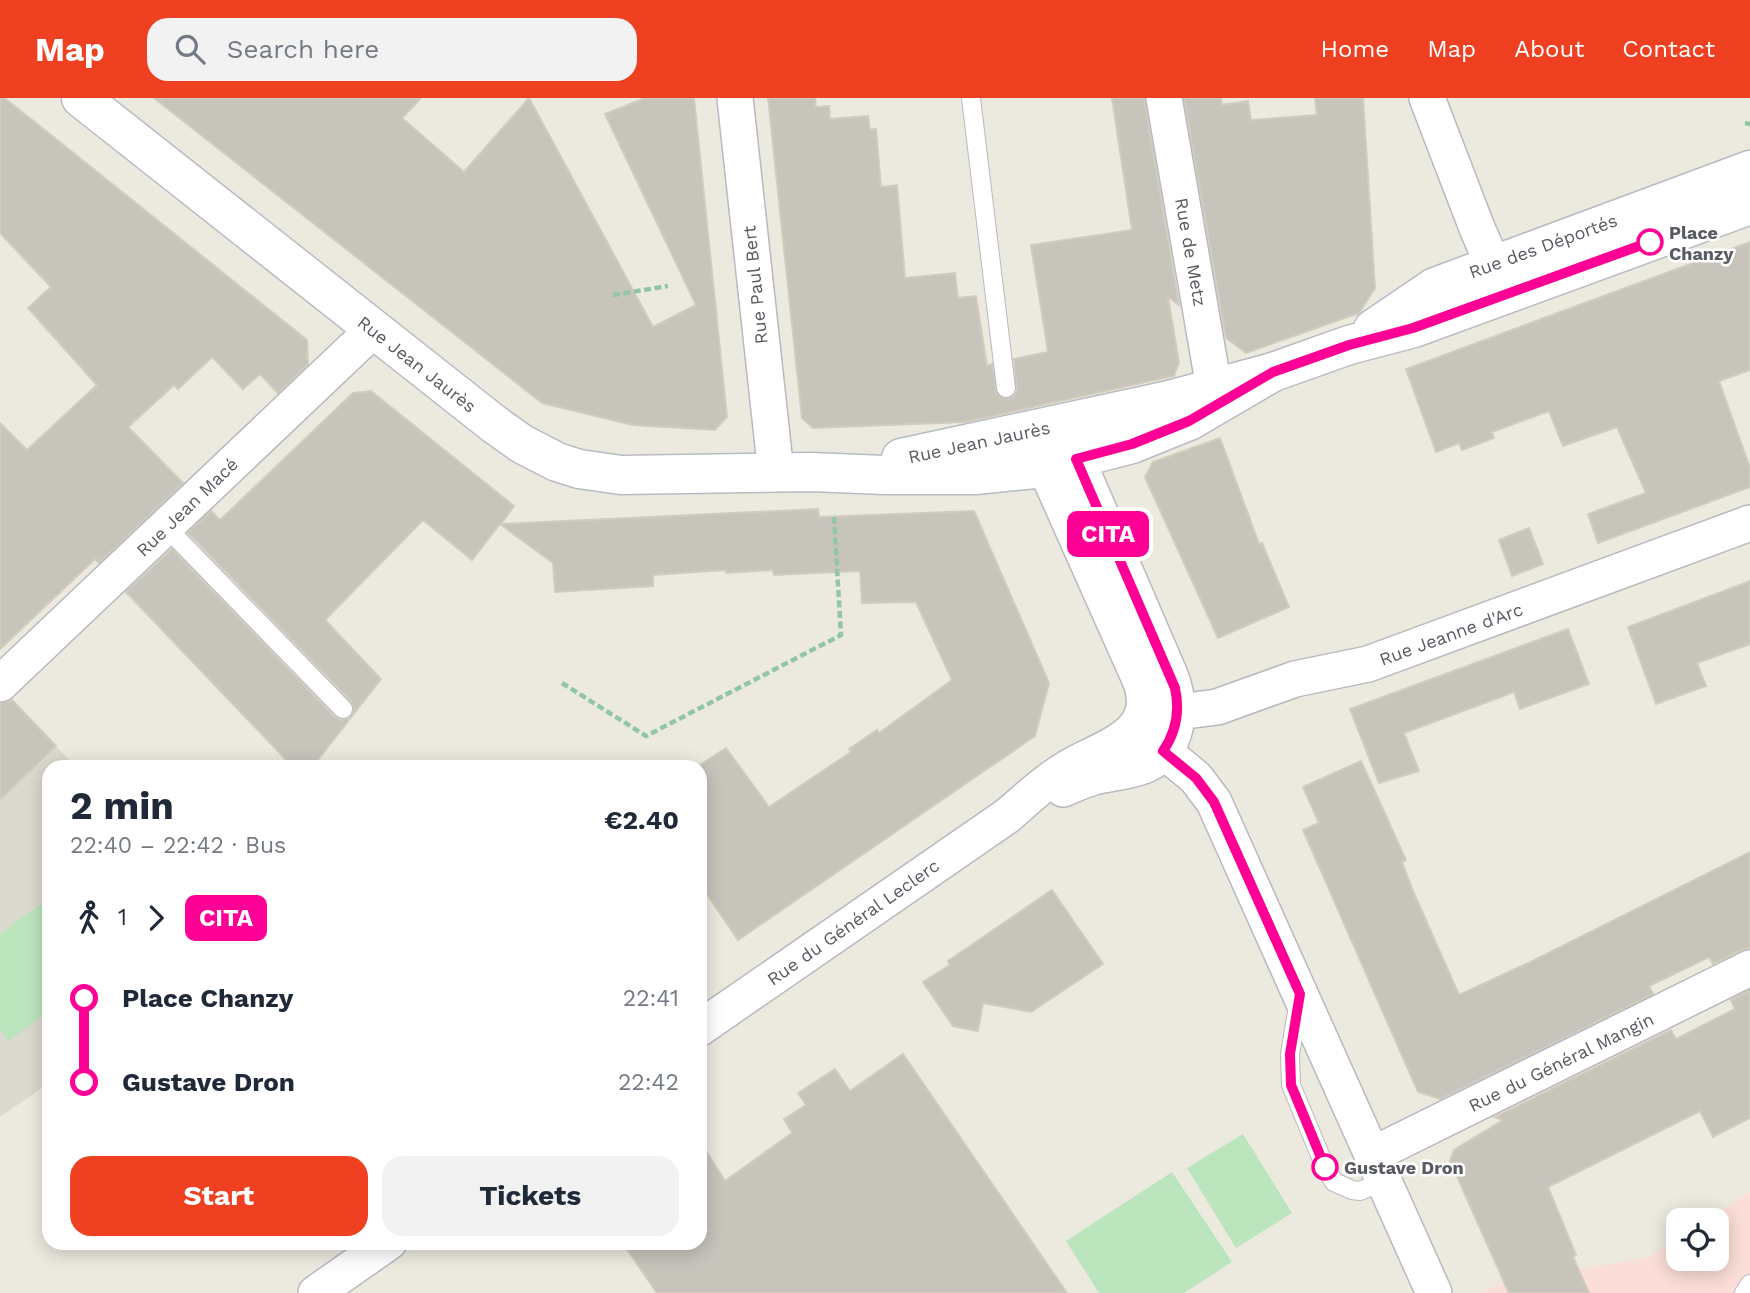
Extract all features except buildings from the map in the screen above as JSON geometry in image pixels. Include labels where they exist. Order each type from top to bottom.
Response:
[{"type":"main road","name":"Rue Jean Jaurès","points":[[81,98],[373,330],[522,444],[557,461],[579,469],[621,475],[794,472],[975,475],[1060,463]]},
{"type":"main road","name":"Rue des Déportés","points":[[1500,280],[1750,170]]},
{"type":"main road","name":"Rue des Déportés","points":[[1046,428],[1216,397],[1273,372],[1349,345],[1435,287],[1500,280],[1750,205]]},
{"type":"main road","name":"Rue des Déportés","points":[[1060,463],[1147,439],[1189,421],[1216,397]]},
{"type":"main road","name":"Rue Jean Jaurès","points":[[794,472],[936,452],[1046,428]]},
{"type":"street","name":"Rue Paul Bert","points":[[735,98],[794,472]]},
{"type":"street","name":"Rue de Metz","points":[[1164,98],[1216,397]]},
{"type":"street","points":[[1427,98],[1500,280]]},
{"type":"street","name":"Rue Jean Macé","points":[[0,684],[373,330]]},
{"type":"street","points":[[1046,428],[1060,463],[1175,688],[1153,716],[1174,732],[1163,751],[1196,778],[1214,802],[1434,1293]]},
{"type":"street","name":"Rue Jeanne d'Arc","points":[[1153,716],[1217,706],[1295,679],[1387,658],[1750,523]]},
{"type":"street","name":"Rue du Général Leclerc","points":[[707,1023],[1007,816],[1046,782],[1118,741],[1153,716]]},
{"type":"street","name":"Rue du Général Leclerc","points":[[1007,816],[1082,781],[1147,764],[1163,751]]},
{"type":"street","name":"Rue du Général Mangin","points":[[1378,1168],[1750,968]]},
{"type":"street","points":[[316,1293],[378,1250]]},
{"type":"lane","points":[[971,98],[1006,388]]},
{"type":"lane","points":[[166,527],[343,709]]},
{"type":"lane","points":[[1300,994],[1290,1054],[1291,1085],[1325,1167],[1334,1182],[1360,1191],[1378,1168]]},
{"type":"lane","points":[[1744,1293],[1750,1284]]},
{"type":"path","points":[[613,295],[668,286]]},
{"type":"path","points":[[562,683],[646,736],[841,635],[834,517]]},
{"type":"shaded area","points":[[21,710],[69,760],[42,760],[42,1088],[0,1117],[0,730]]},
{"type":"shaded area","points":[[1750,1192],[1750,1293],[1479,1293],[1504,1283],[1649,1257],[1666,1246],[1666,1271],[1729,1271],[1729,1208],[1725,1208]]},
{"type":"green space","points":[[42,903],[42,1016],[8,1041],[0,1030],[0,934]]},
{"type":"green space","points":[[1243,1134],[1292,1213],[1236,1248],[1187,1168]]},
{"type":"green space","points":[[1172,1172],[1232,1262],[1184,1293],[1099,1293],[1066,1241]]},
{"type":"bus line","name":"CITA","points":[[1325,1167],[1291,1085],[1290,1054],[1300,994],[1214,802],[1196,778],[1163,751],[1177,722],[1178,700],[1175,688],[1076,459],[1147,439],[1189,421],[1273,372],[1349,345],[1413,328],[1650,242]]},
{"type":"place","name":"Place Chanzy","points":[[1650,242]]},
{"type":"place","name":"Gustave Dron","points":[[1325,1167]]}]
